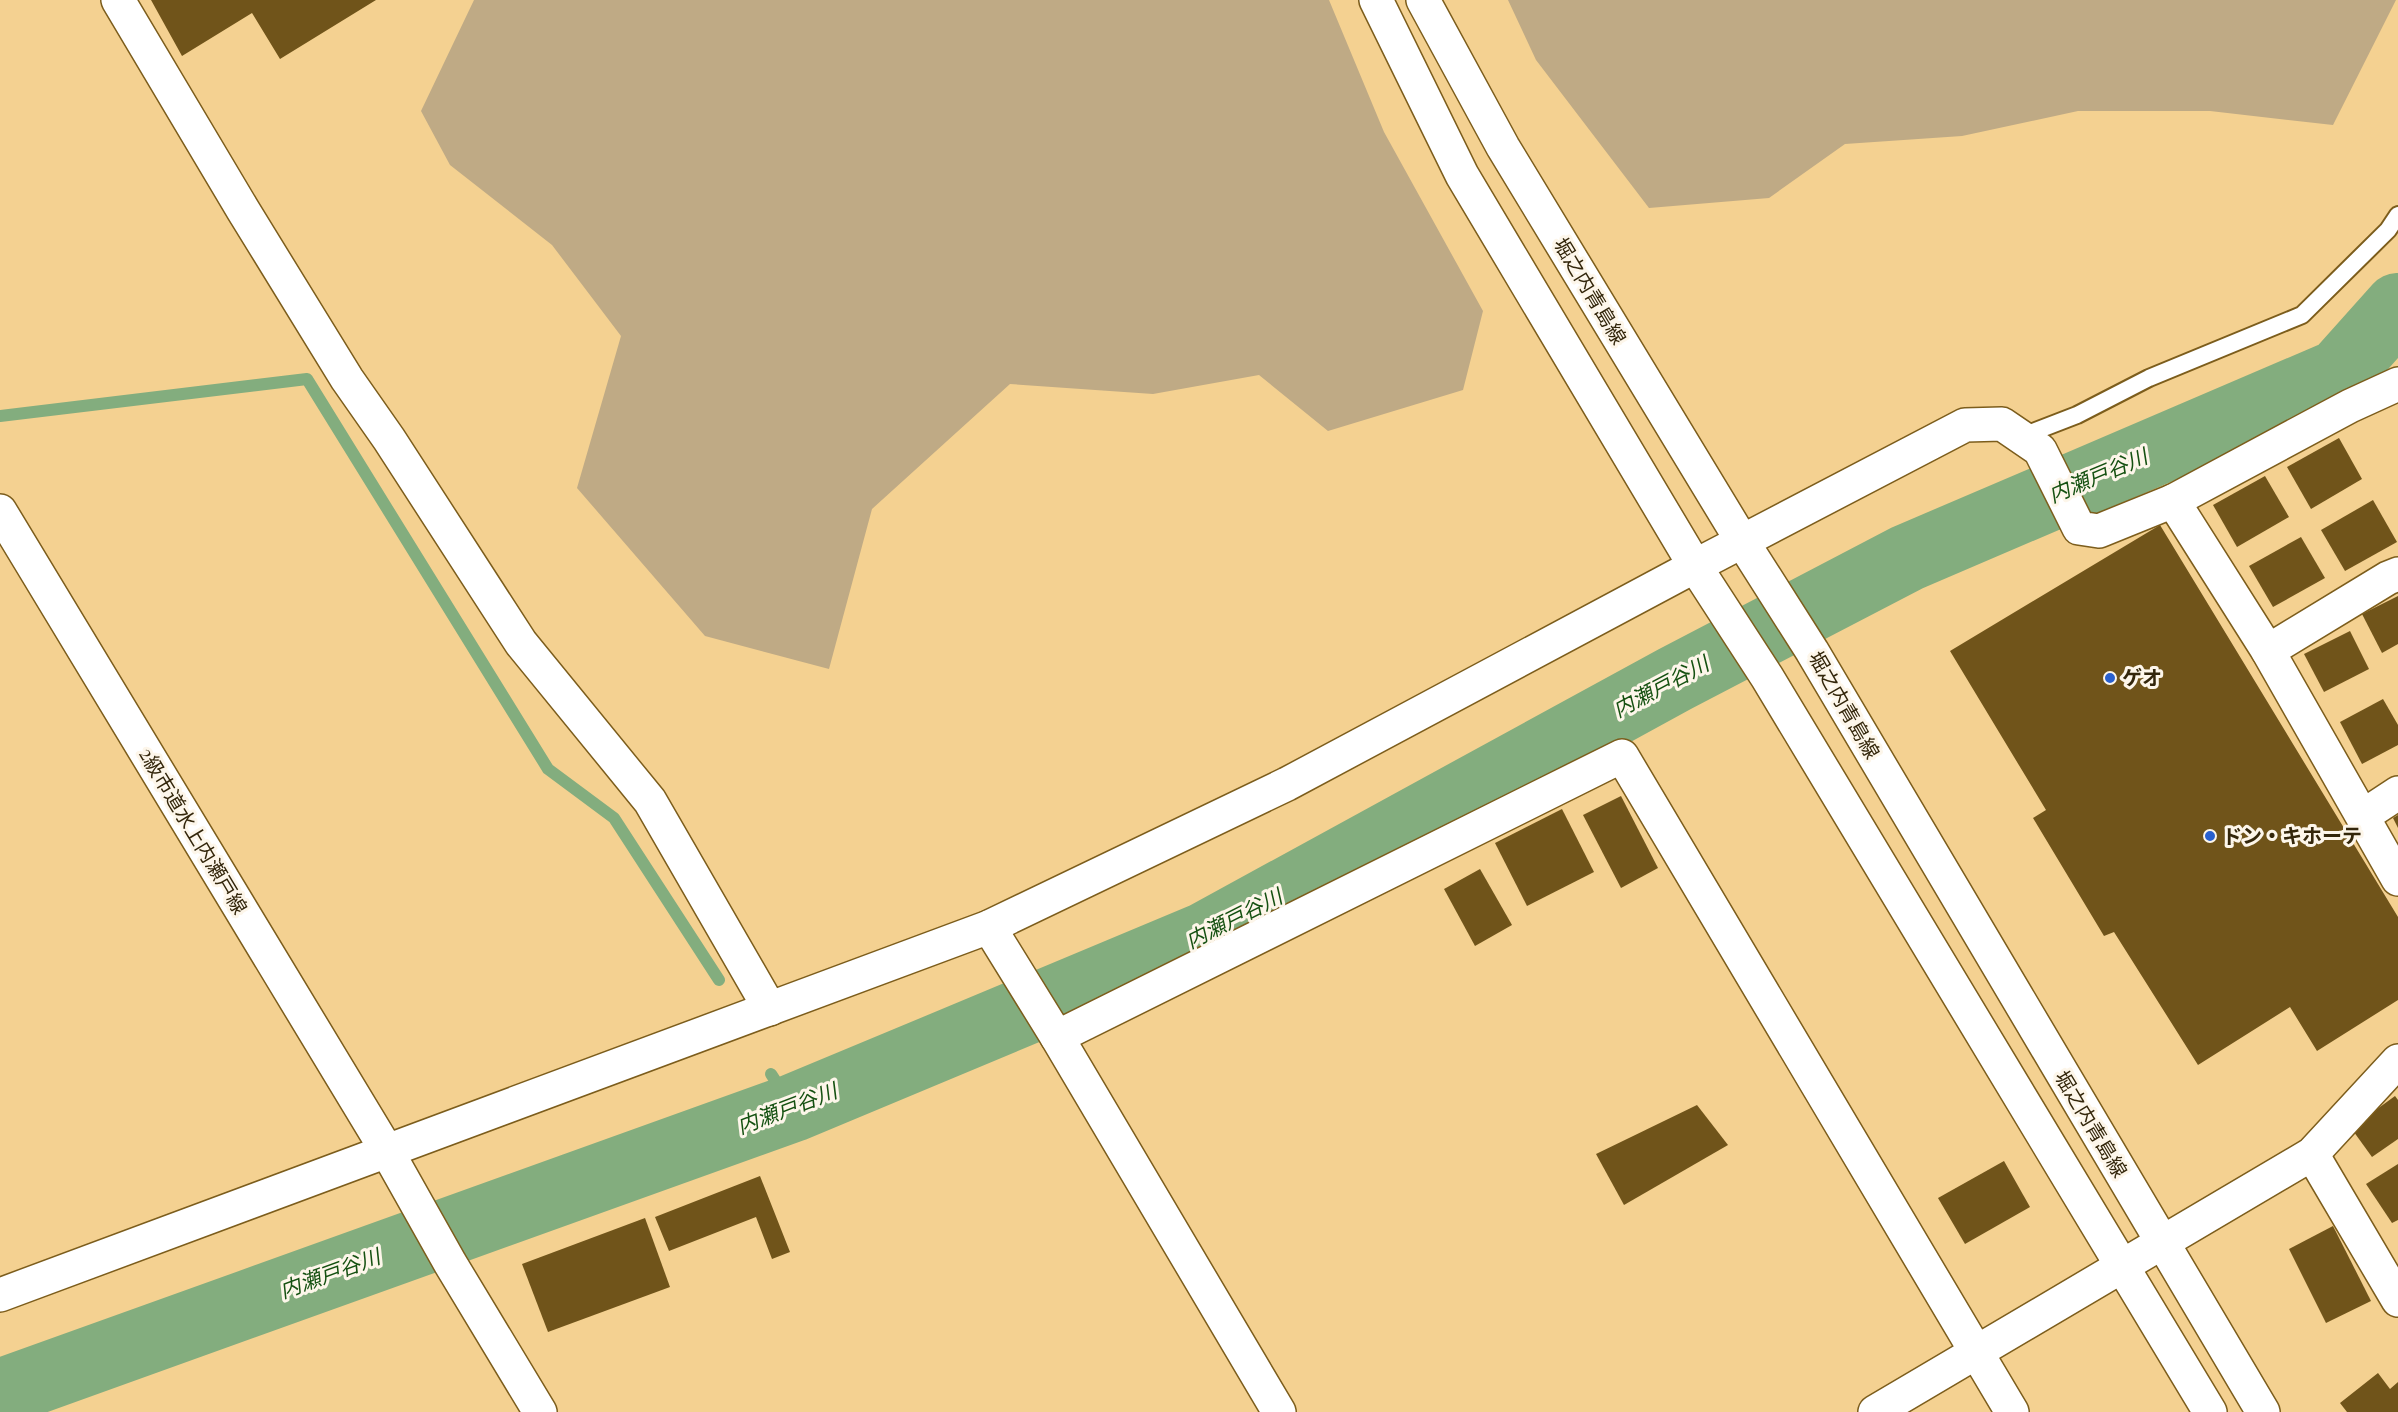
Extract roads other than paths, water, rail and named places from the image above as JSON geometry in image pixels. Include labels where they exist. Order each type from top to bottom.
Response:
[{"type":"street","points":[[118,0],[347,379],[390,439],[521,643],[650,801],[770,1009]]},
{"type":"street","points":[[1376,0],[1462,175],[1695,566],[1767,677],[2210,1412]]},
{"type":"street","name":"堀之内青島線","points":[[1423,0],[1503,147],[1742,541],[1812,651],[2263,1412]]},
{"type":"street","points":[[0,1295],[989,927],[1287,784],[1742,541],[1965,425],[2002,424],[2030,443],[2079,528],[2099,531],[2173,501],[2350,406],[2398,384]]},
{"type":"street","points":[[2173,501],[2268,651],[2398,879]]},
{"type":"street","name":"2級市道水上内瀬戸線","points":[[0,511],[387,1151],[450,1263],[540,1412]]},
{"type":"street","points":[[2268,651],[2398,574]]},
{"type":"street","points":[[1057,1037],[1622,756],[2012,1412]]},
{"type":"street","points":[[2363,816],[2398,793]]},
{"type":"street","points":[[989,927],[1057,1037],[1279,1412]]},
{"type":"street","points":[[1875,1412],[2312,1154],[2398,1061]]},
{"type":"street","points":[[2312,1154],[2387,1258],[2398,1300]]},
{"type":"lane","points":[[2030,443],[2077,414],[2148,378],[2302,315],[2388,230],[2398,215]]},
{"type":"waterway","name":"内瀬戸谷川","points":[[0,1393],[793,1108],[1203,937],[1675,679],[1907,558],[2339,373],[2398,307]]},
{"type":"waterway","points":[[0,416],[307,379],[548,769],[614,818],[719,980]]},
{"type":"waterway","points":[[771,1074],[793,1108]]},
{"type":"place","name":"ゲオ","points":[[2110,678]]},
{"type":"place","name":"ドン・キホーテ","points":[[2210,836]]}]
